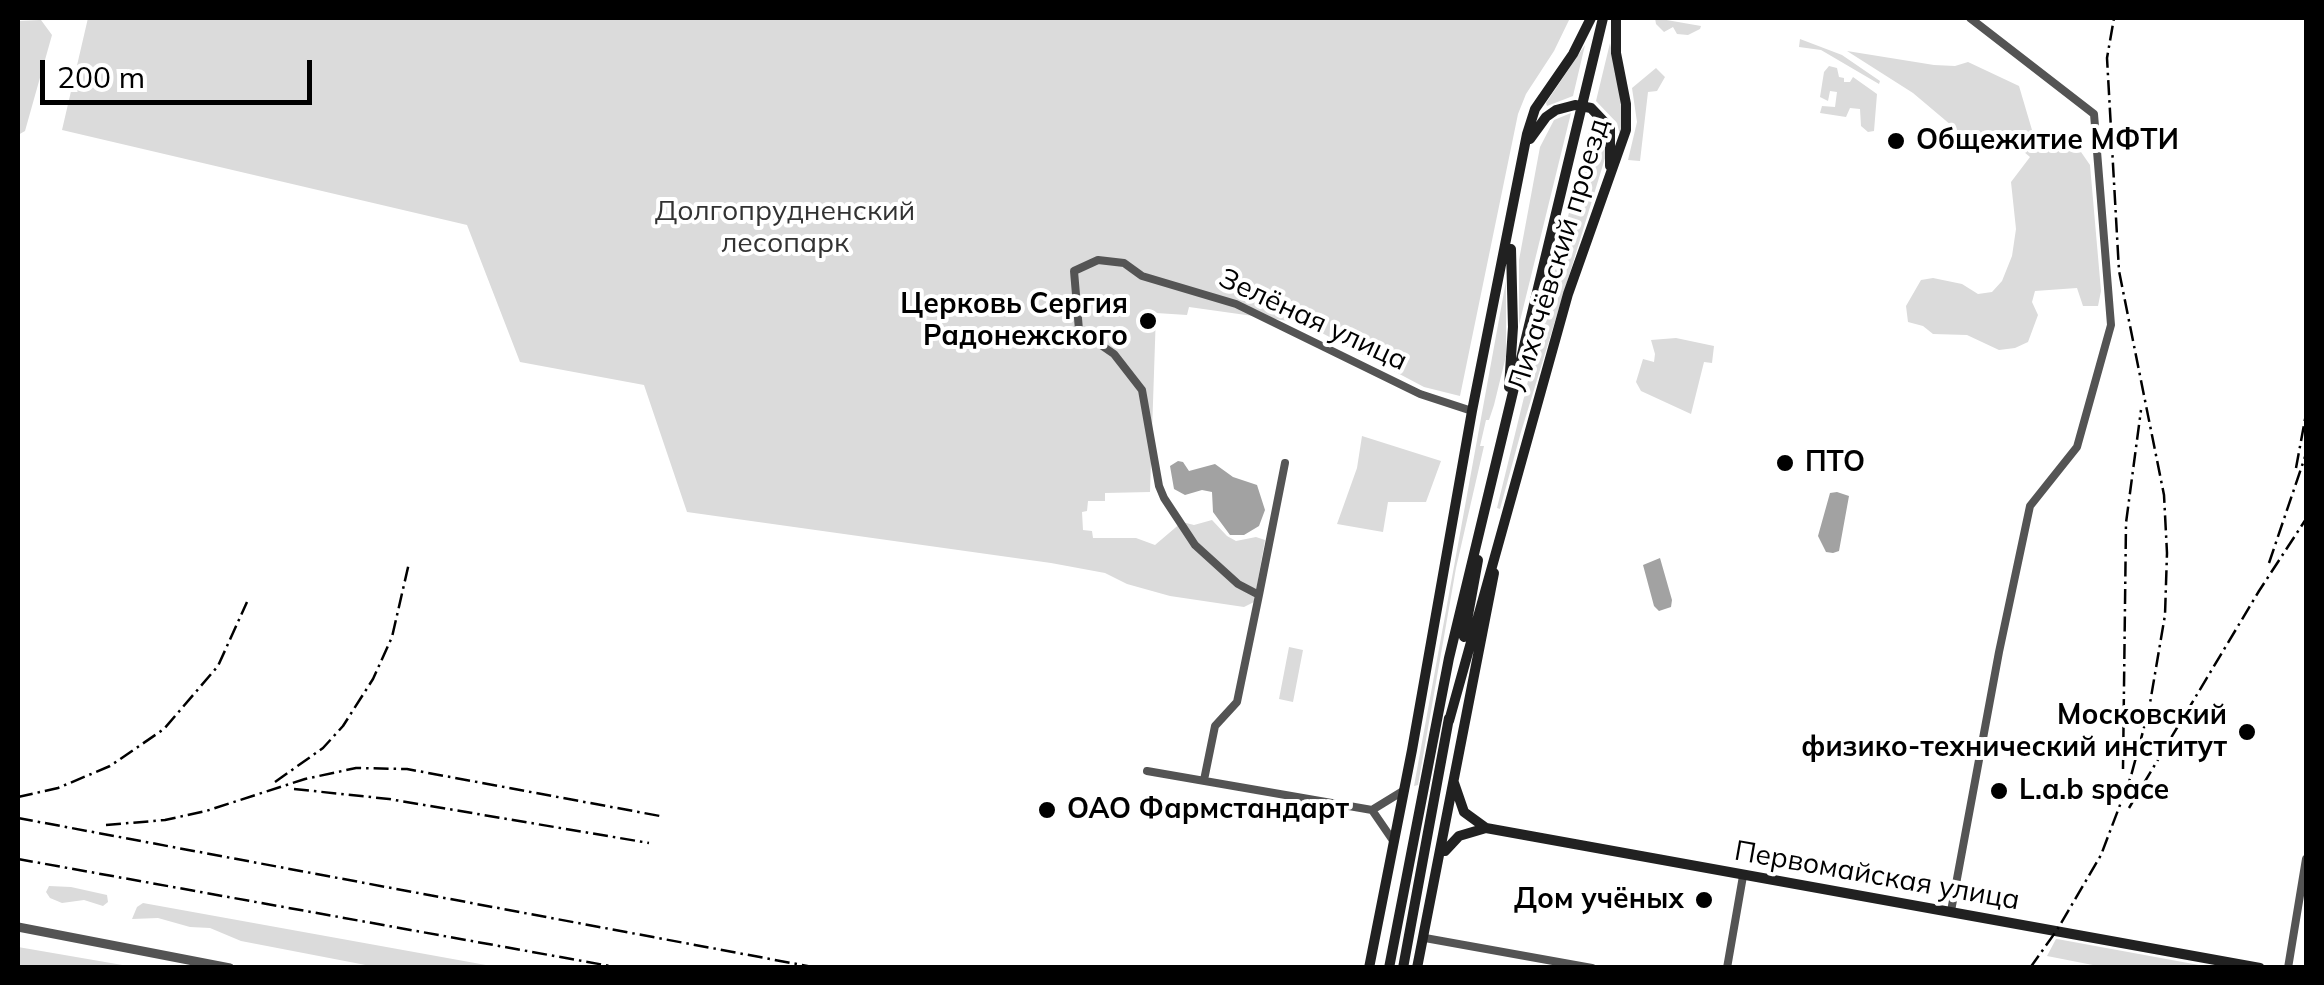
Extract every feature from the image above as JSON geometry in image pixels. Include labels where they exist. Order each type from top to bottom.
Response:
[{"type":"main road","name":"Лихачёвский проезд","points":[[1510,228],[1535,109],[1591,18]]},
{"type":"main road","name":"Лихачёвский проезд","points":[[1432,776],[1456,627],[1602,18]]},
{"type":"main road","name":"Лихачёвский проезд","points":[[1432,776],[1568,294],[1622,146],[1627,116],[1616,54],[1616,18]]},
{"type":"main road","points":[[1525,148],[1546,117],[1566,106],[1582,105],[1598,113],[1610,128],[1608,187]]},
{"type":"main road","points":[[1507,418],[1513,327],[1510,228]]},
{"type":"main road","points":[[1369,968],[1472,411],[1510,228]]},
{"type":"main road","name":"Лихачёвский проезд","points":[[1449,721],[1494,475]]},
{"type":"main road","name":"Лихачёвский проезд","points":[[1417,968],[1508,503]]},
{"type":"main road","points":[[1389,968],[1432,776]]},
{"type":"main road","points":[[1403,968],[1432,776]]},
{"type":"main road","points":[[1454,783],[1464,812],[1486,828]]},
{"type":"main road","points":[[1439,866],[1458,836],[1486,828]]},
{"type":"main road","name":"Первомайская улица","points":[[1486,828],[2260,968]]},
{"type":"street","points":[[1951,910],[2030,506],[2078,447],[2111,325],[2094,114],[1970,18]]},
{"type":"street","name":"Зелёная улица","points":[[1259,595],[1238,584],[1215,564],[1176,520],[1158,486],[1142,390],[1114,354],[1079,330],[1074,271],[1098,260],[1124,263],[1142,276],[1236,304],[1420,394],[1472,411]]},
{"type":"street","points":[[1204,780],[1214,726],[1237,702],[1285,463]]},
{"type":"street","points":[[1147,770],[1372,810],[1397,797],[1405,788]]},
{"type":"street","points":[[1372,810],[1394,842]]},
{"type":"street","points":[[2288,968],[2306,859]]},
{"type":"street","points":[[1727,968],[1743,876]]},
{"type":"street","points":[[18,927],[230,968]]},
{"type":"street","points":[[1425,938],[1592,968]]},
{"type":"green space","name":"Долгопрудненский лесопарк","points":[[88,18],[1570,18],[1518,114],[1460,396],[1424,387],[1303,323],[1189,307],[1187,315],[1156,313],[1150,492],[1105,493],[1105,501],[1088,501],[1087,511],[1082,512],[1083,530],[1092,531],[1093,538],[1136,538],[1155,545],[1182,522],[1194,525],[1212,520],[1236,541],[1256,537],[1265,540],[1254,602],[1244,607],[1170,596],[1127,584],[1105,573],[1051,563],[687,512],[644,385],[520,362],[467,225],[62,130]]},
{"type":"green space","points":[[1655,18],[1701,26],[1688,35],[1677,34],[1673,27],[1664,32]]},
{"type":"green space","points":[[41,20],[52,35],[25,131],[18,135],[18,21]]},
{"type":"green space","points":[[1800,39],[1842,55],[1879,84],[1821,50],[1799,47]]},
{"type":"green space","points":[[1610,43],[1622,105],[1621,139],[1617,123],[1596,101]]},
{"type":"green space","points":[[1585,45],[1573,96],[1547,106],[1546,103]]},
{"type":"green space","points":[[1847,51],[1934,65],[1968,62],[2019,86],[2032,130],[2041,141],[2054,148],[2081,152],[2090,165],[2101,291],[2098,306],[2083,306],[2077,288],[2035,291],[2032,302],[2038,315],[2028,342],[1999,350],[1967,335],[1933,334],[1908,322],[1906,306],[1921,280],[1933,278],[1962,284],[1978,294],[1992,292],[2002,281],[2012,256],[2016,229],[2011,182],[2030,157],[2018,147],[1990,152],[1977,147],[1913,93]]},
{"type":"green space","points":[[1829,66],[1837,68],[1844,82],[1853,77],[1877,94],[1874,131],[1868,132],[1861,126],[1860,109],[1850,108],[1846,117],[1820,113],[1822,106],[1835,107],[1837,92],[1830,91],[1828,101],[1820,97],[1824,72]]},
{"type":"green space","points":[[1656,68],[1665,77],[1657,91],[1648,92],[1640,161],[1628,160],[1637,122],[1632,88]]},
{"type":"green space","points":[[1571,113],[1519,325],[1519,260],[1540,147],[1554,120]]},
{"type":"green space","points":[[1592,118],[1605,133],[1606,155],[1500,509],[1497,508]]},
{"type":"green space","points":[[1506,281],[1506,356],[1480,446],[1484,446],[1456,568],[1418,785],[1414,786]]},
{"type":"green space","points":[[1676,338],[1714,346],[1712,363],[1704,362],[1691,414],[1641,391],[1636,382],[1643,359],[1654,362],[1651,340]]},
{"type":"green space","points":[[1362,436],[1441,461],[1426,502],[1388,502],[1383,532],[1337,524],[1357,468]]},
{"type":"green space","points":[[1289,647],[1303,650],[1293,702],[1279,699]]},
{"type":"green space","points":[[49,886],[107,895],[108,902],[103,906],[84,900],[62,903],[50,898],[46,892]]},
{"type":"green space","points":[[143,903],[497,967],[376,967],[241,941],[210,928],[158,918],[132,919]]},
{"type":"green space","points":[[2056,939],[2210,967],[2103,967],[2047,956]]},
{"type":"green space","points":[[18,947],[134,967],[18,967]]},
{"type":"shaded area","points":[[1178,461],[1189,471],[1215,464],[1233,477],[1257,485],[1265,510],[1259,526],[1244,535],[1230,535],[1213,512],[1212,492],[1202,490],[1185,495],[1174,489],[1170,466]]},
{"type":"shaded area","points":[[1830,493],[1849,496],[1839,551],[1833,553],[1826,552],[1818,536]]},
{"type":"shaded area","points":[[1660,558],[1672,600],[1671,607],[1659,611],[1654,606],[1643,565]]},
{"type":"railway","points":[[2030,968],[2101,855],[2131,776],[2149,709],[2165,615],[2164,495],[2119,271],[2107,58],[2114,18]]},
{"type":"railway","points":[[2123,769],[2126,523],[2141,410]]},
{"type":"railway","points":[[2296,468],[2306,414]]},
{"type":"railway","points":[[2269,563],[2306,454]]},
{"type":"railway","points":[[2129,808],[2306,519]]},
{"type":"railway","points":[[275,782],[323,748],[343,726],[373,679],[392,637],[409,563]]},
{"type":"railway","points":[[18,797],[58,788],[110,766],[164,729],[218,666],[247,602]]},
{"type":"railway","points":[[106,825],[165,820],[206,811],[305,779],[356,768],[407,769],[660,816]]},
{"type":"railway","points":[[294,789],[389,799],[649,843]]},
{"type":"railway","points":[[18,818],[818,968]]},
{"type":"railway","points":[[18,859],[621,968]]},
{"type":"place","name":"Общежитие МФТИ","points":[[1896,141]]},
{"type":"place","name":"Церковь Сергия Радонежского","points":[[1148,321]]},
{"type":"place","name":"ПТО","points":[[1785,463]]},
{"type":"place","name":"Московский физико-технический институт","points":[[2247,732]]},
{"type":"place","name":"L.a.b space","points":[[1999,791]]},
{"type":"place","name":"ОАО Фармстандарт","points":[[1047,810]]},
{"type":"place","name":"Дом учёных","points":[[1704,900]]}]
